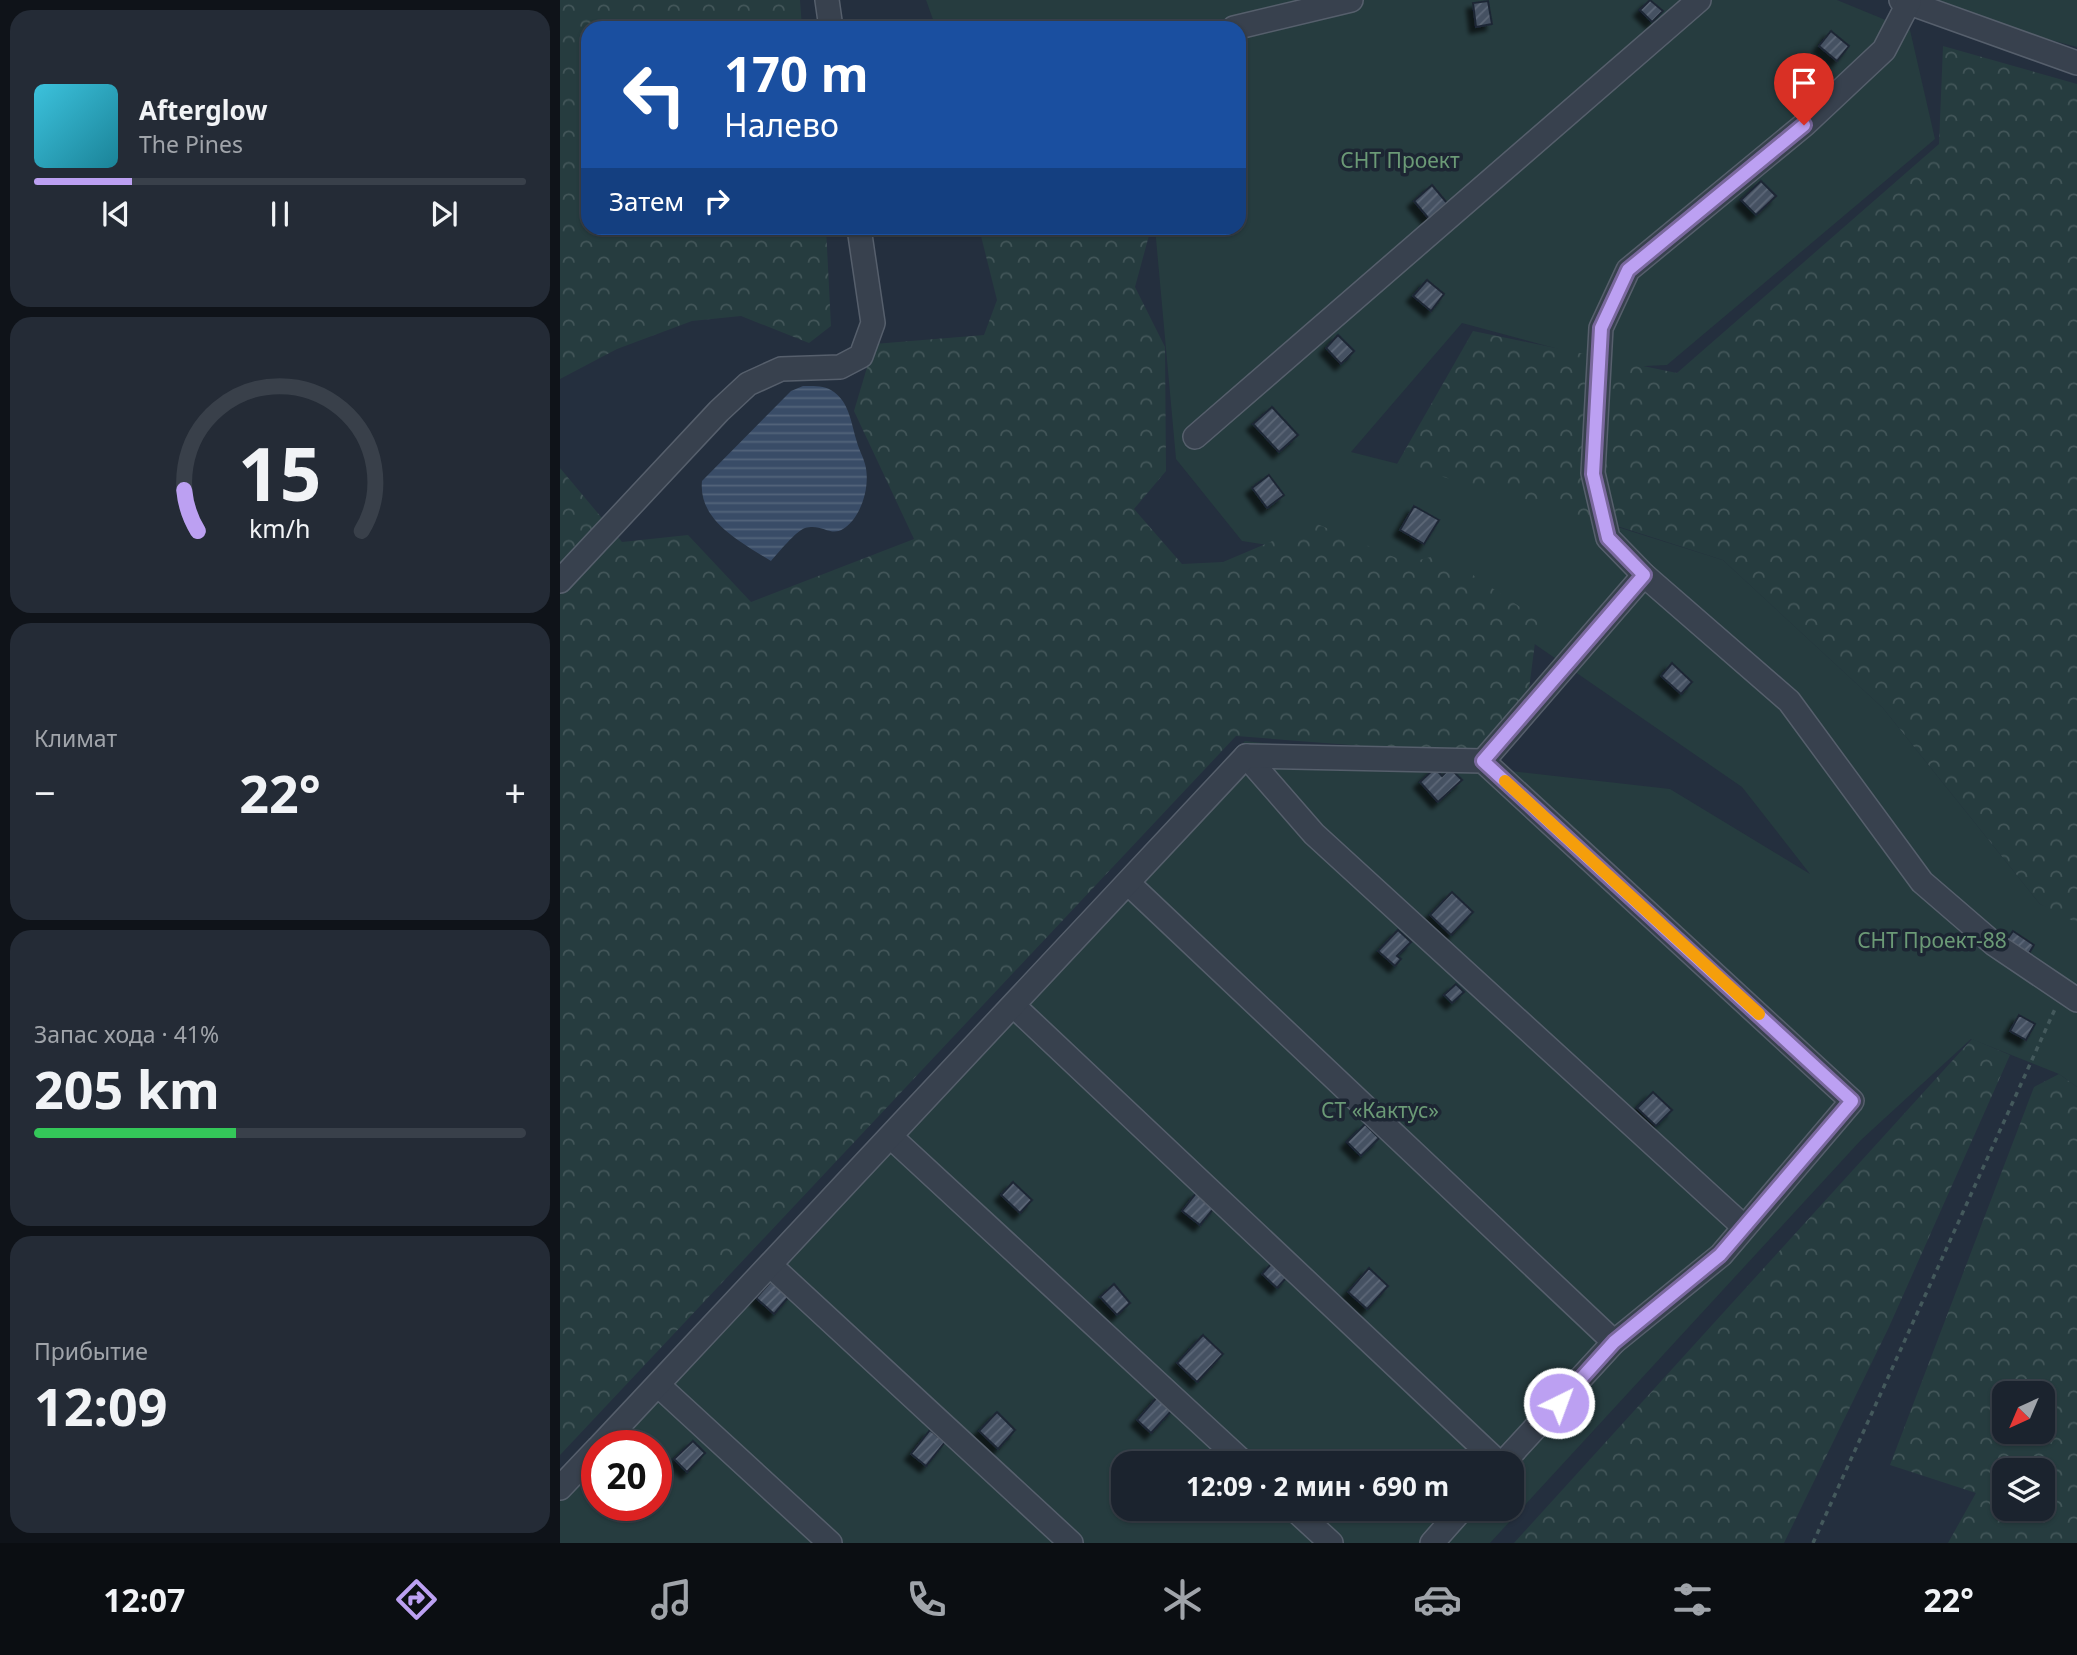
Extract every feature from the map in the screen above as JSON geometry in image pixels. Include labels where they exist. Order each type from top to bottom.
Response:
[{"type":"lane","points":[[827,0],[830,21]]},
{"type":"lane","points":[[1246,25],[1351,0]]},
{"type":"lane","points":[[1195,437],[1699,0]]},
{"type":"lane","points":[[2070,996],[1994,944],[1922,882],[1789,701],[1644,575],[1608,538],[1593,474],[1601,328],[1628,270],[1804,125],[1885,50],[1905,1],[2077,63]]},
{"type":"lane","points":[[560,581],[719,411],[748,384],[781,369],[841,367],[861,356],[873,323],[860,235]]},
{"type":"lane","points":[[1483,761],[1644,575]]},
{"type":"lane","points":[[1246,756],[1314,834],[1744,1227]]},
{"type":"lane","points":[[614,1430],[1129,884],[1246,756],[1483,761],[1852,1101],[1720,1255],[1614,1342],[1512,1451]]},
{"type":"lane","points":[[1129,884],[1614,1342]]},
{"type":"lane","points":[[1014,1006],[1488,1451]]},
{"type":"lane","points":[[891,1137],[1231,1451]]},
{"type":"lane","points":[[770,1265],[1071,1543]]},
{"type":"lane","points":[[658,1385],[830,1543]]},
{"type":"lane","points":[[560,1488],[581,1465]]},
{"type":"lane","points":[[1307,1521],[1331,1543]]},
{"type":"lane","points":[[1432,1543],[1451,1521]]},
{"type":"path","points":[[1813,1543],[2070,996]]},
{"type":"green space","points":[[560,0],[800,0],[802,21],[581,21],[581,235],[826,235],[831,326],[809,343],[741,316],[692,321],[617,349],[560,379]]},
{"type":"green space","name":"СТ «Кактус»","points":[[926,0],[1837,0],[1910,30],[1935,139],[1667,365],[1625,367],[1611,525],[1723,560],[1883,708],[2040,904],[2077,919],[2077,1087],[2059,1074],[1971,1039],[1861,1140],[1524,1506],[1524,1451],[1111,1451],[1111,1521],[1510,1521],[1490,1543],[560,1543],[560,1473],[581,1451],[581,1521],[672,1521],[672,1430],[600,1430],[1245,741],[1670,789],[1810,874],[1742,787],[1427,570],[1242,541],[1176,459],[1156,235],[1246,235],[1246,21],[934,21]],"holes":[[[1462,323],[1591,358],[1581,510],[1351,452]]]},
{"type":"green space","points":[[1905,0],[2077,0],[2077,47],[1909,2]]},
{"type":"green space","points":[[1943,46],[2077,84],[2077,923],[2040,904],[1883,708],[1723,560],[1614,525],[1397,464],[1473,331],[1677,373],[1939,144]]},
{"type":"green space","points":[[981,235],[1149,235],[1135,287],[1165,347],[1166,471],[1134,509],[1182,564],[1223,562],[1315,523],[1408,563],[1442,554],[1538,619],[1529,689],[1478,755],[1236,736],[560,1455],[560,468],[622,542],[688,535],[751,602],[914,539],[854,411],[874,344],[984,335],[997,300]]},
{"type":"green space","points":[[1972,1039],[2010,1055],[1889,1327],[1784,1543],[1514,1543]]},
{"type":"green space","points":[[2059,1074],[2077,1087],[2077,1543],[1948,1543],[1976,1493],[1890,1465],[2034,1087]]},
{"type":"water","points":[[803,386],[827,388],[843,402],[865,464],[865,494],[857,514],[846,527],[840,531],[805,528],[771,561],[735,538],[714,519],[707,508],[702,481],[791,391]]},
{"type":"building","points":[[1650,0],[1663,11],[1652,22],[1640,10]]},
{"type":"building","points":[[1488,1],[1492,24],[1476,27],[1473,3]]},
{"type":"building","points":[[1831,31],[1849,46],[1837,61],[1819,46]]},
{"type":"building","points":[[1761,181],[1776,196],[1756,215],[1741,200]]},
{"type":"building","points":[[1432,185],[1447,203],[1429,219],[1414,201]]},
{"type":"building","points":[[1427,280],[1444,294],[1431,311],[1413,296]]},
{"type":"building","points":[[1338,335],[1354,351],[1341,364],[1326,348]]},
{"type":"building","points":[[1272,407],[1298,435],[1279,452],[1253,424]]},
{"type":"building","points":[[1269,475],[1284,495],[1267,508],[1252,488]]},
{"type":"building","points":[[1414,506],[1439,520],[1424,544],[1400,530]]},
{"type":"building","points":[[1672,663],[1692,682],[1681,694],[1661,676]]},
{"type":"building","points":[[1435,768],[1442,776],[1450,768],[1462,780],[1438,802],[1420,782]]},
{"type":"building","points":[[1452,892],[1473,912],[1451,935],[1430,915]]},
{"type":"building","points":[[1398,930],[1411,942],[1397,956],[1401,959],[1395,966],[1378,951]]},
{"type":"building","points":[[2013,931],[2034,945],[2026,958],[2004,944]]},
{"type":"building","points":[[1456,984],[1464,992],[1452,1003],[1444,995]]},
{"type":"building","points":[[2019,1015],[2035,1024],[2026,1040],[2010,1031]]},
{"type":"building","points":[[1653,1092],[1672,1110],[1656,1126],[1637,1108]]},
{"type":"building","points":[[1365,1124],[1379,1138],[1361,1156],[1347,1142]]},
{"type":"building","points":[[1013,1182],[1032,1200],[1020,1213],[1001,1195]]},
{"type":"building","points":[[1197,1192],[1215,1207],[1200,1225],[1182,1211]]},
{"type":"building","points":[[1272,1263],[1287,1277],[1277,1288],[1262,1274]]},
{"type":"building","points":[[1369,1268],[1388,1286],[1367,1309],[1348,1292]]},
{"type":"building","points":[[773,1279],[791,1294],[774,1314],[756,1298]]},
{"type":"building","points":[[1114,1284],[1130,1303],[1117,1315],[1100,1297]]},
{"type":"building","points":[[1203,1335],[1223,1354],[1197,1382],[1177,1363]]},
{"type":"building","points":[[1159,1395],[1174,1408],[1151,1433],[1137,1420]]},
{"type":"building","points":[[997,1412],[1015,1430],[998,1449],[979,1431]]},
{"type":"building","points":[[930,1430],[945,1442],[926,1466],[911,1454]]},
{"type":"building","points":[[693,1441],[705,1453],[687,1472],[674,1459]]},
{"type":"slow traffic","points":[[1505,781],[1759,1014]]},
{"type":"route","points":[[1559,1403],[1614,1342],[1720,1255],[1852,1101],[1483,761],[1644,575],[1608,538],[1593,474],[1601,328],[1628,270],[1804,125]]},
{"type":"park label","name":"СНТ Проект","points":[[1400,161]]},
{"type":"park label","name":"СНТ Проект-88","points":[[1932,941]]}]
